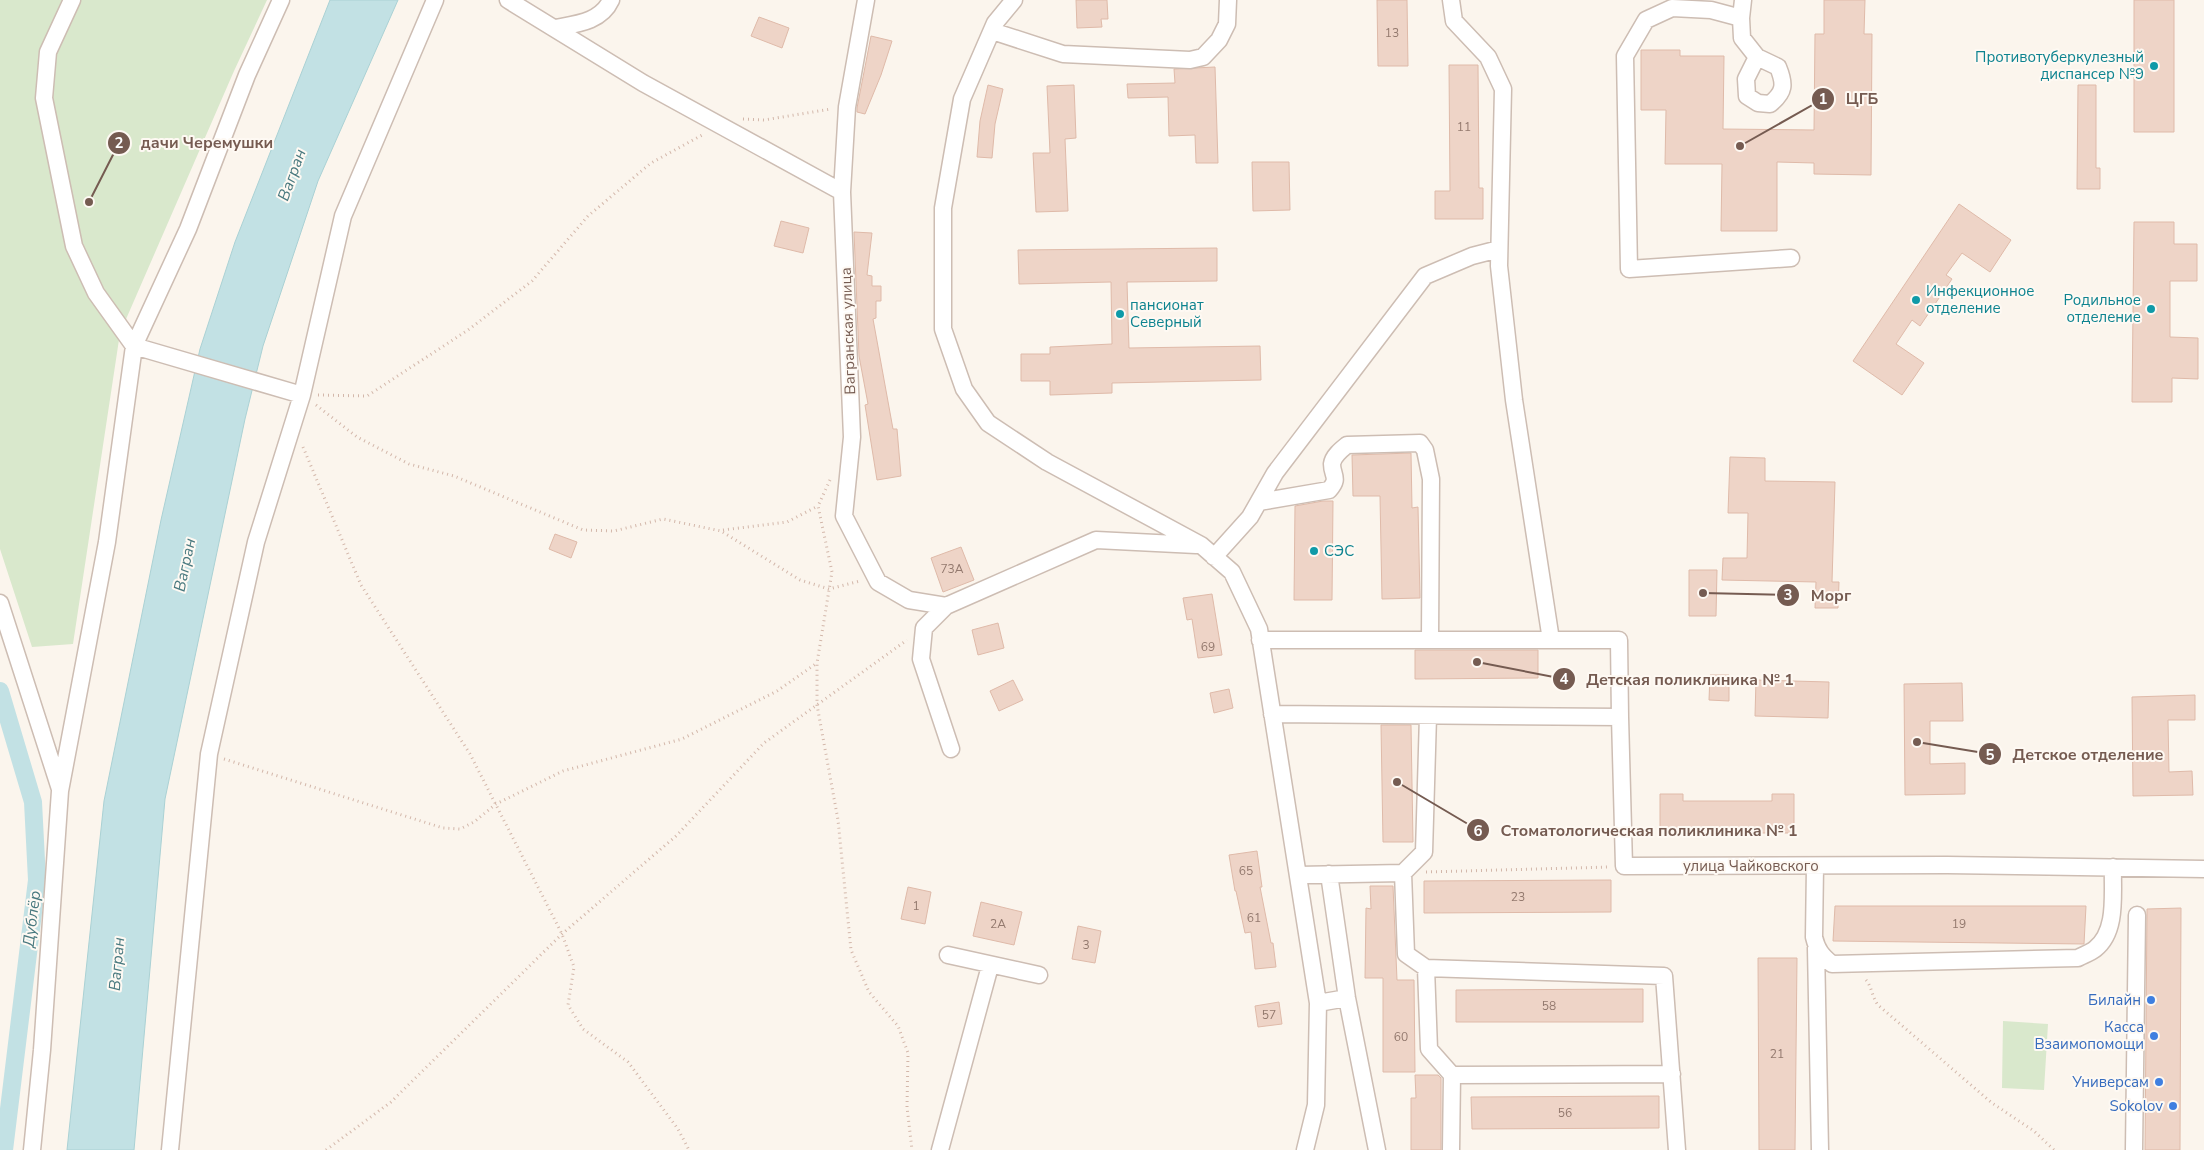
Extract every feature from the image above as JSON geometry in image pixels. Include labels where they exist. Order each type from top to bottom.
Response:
[{"type":"street","points":[[72,0],[48,52],[44,98],[74,246],[96,293],[139,347],[302,395]]},
{"type":"street","points":[[32,1150],[42,1050],[60,791],[107,542],[139,347],[188,229],[247,75],[280,0]]},
{"type":"street","points":[[170,1150],[209,754],[256,542],[302,395],[343,216],[435,0]]},
{"type":"street","points":[[508,0],[643,83],[842,192]]},
{"type":"street","points":[[555,28],[586,22],[607,10],[612,0]]},
{"type":"street","name":"Вагранская улица","points":[[866,0],[848,107],[842,192],[852,437],[844,516],[878,582]]},
{"type":"street","points":[[1014,0],[995,23],[962,98],[943,208],[943,329],[964,389],[988,423],[1047,462],[1201,545],[1232,572],[1259,629],[1318,1003],[1316,1105],[1305,1150]]},
{"type":"street","points":[[992,31],[1063,54],[1190,60],[1203,57],[1219,40],[1227,24],[1228,0]]},
{"type":"street","points":[[1452,0],[1454,21],[1488,57],[1503,89],[1498,266],[1514,400],[1550,640]]},
{"type":"street","points":[[1743,0],[1740,18],[1742,38],[1757,57]]},
{"type":"street","points":[[1740,18],[1710,10],[1672,8],[1646,20],[1625,56],[1630,268],[1791,258]]},
{"type":"street","points":[[1214,557],[1250,517],[1275,473],[1425,276],[1472,256],[1499,248]]},
{"type":"street","points":[[1259,502],[1329,490],[1334,485],[1336,477],[1332,464],[1336,456],[1347,445],[1420,443],[1425,450],[1431,479],[1430,640]]},
{"type":"street","points":[[951,748],[921,659],[924,628],[946,606],[1096,540],[1201,545]]},
{"type":"street","points":[[878,582],[909,600],[946,606]]},
{"type":"street","points":[[0,603],[60,791]]},
{"type":"street","points":[[1260,640],[1619,640],[1624,866]]},
{"type":"street","points":[[1272,714],[1620,717]]},
{"type":"street","points":[[1298,875],[1403,873],[1424,852],[1428,716]]},
{"type":"street","name":"улица Чайковского","points":[[1624,866],[2204,869]]},
{"type":"street","points":[[1815,866],[1814,937],[1816,948],[1820,1150]]},
{"type":"street","points":[[1816,948],[1832,964],[2078,958],[2096,948],[2107,933],[2111,917],[2106,867]]},
{"type":"street","points":[[1403,873],[1406,954],[1426,968],[1664,976],[1676,1150]]},
{"type":"street","points":[[1330,874],[1347,998],[1376,1150]]},
{"type":"street","points":[[2134,1150],[2137,915]]},
{"type":"street","points":[[948,955],[990,966],[1039,975]]},
{"type":"street","points":[[940,1150],[990,966]]},
{"type":"street","points":[[1426,968],[1429,1048],[1452,1074],[1451,1150]]},
{"type":"street","points":[[1318,1003],[1347,998]]},
{"type":"street","points":[[1452,1074],[1672,1074]]},
{"type":"path","points":[[302,395],[367,396],[468,330],[532,281],[588,216],[651,163],[720,125],[729,118],[764,120],[848,107]]},
{"type":"path","points":[[302,395],[357,437],[409,464],[454,476],[583,530],[614,531],[663,519],[721,530],[788,522],[818,506],[835,471]]},
{"type":"path","points":[[293,423],[361,585],[470,754],[562,934],[574,967],[568,1005],[583,1029],[628,1062],[678,1130],[689,1150]]},
{"type":"path","points":[[818,506],[832,572],[817,663],[817,705],[838,820],[851,950],[869,992],[898,1026],[908,1053],[908,1107],[912,1150]]},
{"type":"path","points":[[721,530],[800,580],[829,590],[858,580],[878,582]]},
{"type":"path","points":[[326,1150],[391,1102],[562,934],[676,836],[764,743],[924,628]]},
{"type":"path","points":[[209,754],[443,828],[460,829],[474,822],[496,804],[563,771],[682,739],[777,691],[817,663]]},
{"type":"path","points":[[1403,873],[1624,866]]},
{"type":"path","points":[[1848,963],[1869,984],[1878,1005],[1992,1103],[2034,1131],[2054,1150]]},
{"type":"green space","points":[[0,0],[267,0],[234,71],[120,333],[73,644],[32,647],[0,549]]},
{"type":"green space","points":[[2003,1021],[2048,1024],[2044,1090],[2002,1088]]},
{"type":"water","name":"Вагран","points":[[330,0],[398,0],[318,181],[263,346],[245,419],[165,799],[134,1150],[67,1150],[104,801],[161,520],[200,349],[235,242]]},
{"type":"building","points":[[1076,0],[1107,0],[1108,19],[1101,19],[1102,27],[1077,28]]},
{"type":"building","points":[[1377,0],[1407,0],[1408,66],[1378,66]]},
{"type":"building","points":[[1824,0],[1865,0],[1864,34],[1872,34],[1871,175],[1814,174],[1814,163],[1777,162],[1777,231],[1721,231],[1722,164],[1665,164],[1666,110],[1641,110],[1641,50],[1680,50],[1680,56],[1724,56],[1723,129],[1814,130],[1815,34],[1824,34]]},
{"type":"building","name":"Противотуберкулезный диспансер №9","points":[[2134,0],[2174,0],[2174,132],[2134,132]]},
{"type":"building","points":[[759,17],[789,28],[782,48],[751,36]]},
{"type":"building","points":[[871,36],[892,41],[865,114],[857,112],[857,108]]},
{"type":"building","points":[[1449,65],[1478,65],[1479,188],[1483,188],[1483,219],[1435,219],[1435,191],[1450,191]]},
{"type":"building","points":[[1215,67],[1218,163],[1196,163],[1195,135],[1169,136],[1168,97],[1128,98],[1127,84],[1175,83],[1174,69]]},
{"type":"building","points":[[988,85],[1003,89],[995,124],[992,158],[977,157],[980,121]]},
{"type":"building","points":[[1074,85],[1076,138],[1065,139],[1068,211],[1036,212],[1033,153],[1050,153],[1047,86]]},
{"type":"building","points":[[2078,85],[2096,85],[2096,168],[2100,168],[2100,189],[2077,189]]},
{"type":"building","points":[[1252,162],[1289,162],[1290,210],[1253,211]]},
{"type":"building","name":"Инфекционное отделение","points":[[1959,204],[2011,240],[1990,272],[1962,253],[1946,275],[1952,279],[1920,326],[1912,320],[1896,344],[1924,363],[1902,395],[1853,361]]},
{"type":"building","points":[[781,221],[809,228],[803,253],[774,246]]},
{"type":"building","name":"Родильное отделение","points":[[2134,222],[2174,222],[2174,244],[2197,244],[2197,281],[2170,281],[2170,337],[2198,338],[2198,379],[2172,378],[2172,402],[2132,402]]},
{"type":"building","points":[[854,232],[872,233],[867,275],[872,276],[872,286],[881,286],[881,301],[876,301],[876,318],[873,319],[893,429],[897,429],[901,476],[877,480],[865,405],[868,404],[859,356]]},
{"type":"building","name":"пансионат Северный","points":[[1217,248],[1217,281],[1127,282],[1129,348],[1260,346],[1261,380],[1112,383],[1112,393],[1050,395],[1050,381],[1021,381],[1021,354],[1050,354],[1050,347],[1112,344],[1111,282],[1019,284],[1018,250]]},
{"type":"building","points":[[1411,453],[1412,508],[1418,507],[1420,598],[1382,599],[1380,496],[1353,496],[1352,455]]},
{"type":"building","points":[[1730,457],[1765,458],[1765,481],[1835,482],[1832,582],[1839,582],[1838,608],[1815,608],[1816,582],[1722,580],[1723,558],[1747,558],[1748,513],[1728,513]]},
{"type":"building","name":"СЭС","points":[[1333,501],[1332,600],[1294,600],[1295,506]]},
{"type":"building","points":[[555,534],[577,542],[571,558],[549,549]]},
{"type":"building","points":[[961,547],[974,580],[943,592],[931,558]]},
{"type":"building","points":[[1689,570],[1717,570],[1716,616],[1689,616]]},
{"type":"building","points":[[1212,594],[1222,655],[1198,658],[1192,619],[1187,620],[1183,598]]},
{"type":"building","points":[[998,623],[1004,648],[978,655],[972,630]]},
{"type":"building","points":[[1415,650],[1538,650],[1538,678],[1415,679]]},
{"type":"building","points":[[1710,675],[1729,675],[1729,701],[1709,700]]},
{"type":"building","points":[[1013,680],[1023,700],[999,711],[990,691]]},
{"type":"building","points":[[1756,680],[1829,682],[1828,718],[1755,716]]},
{"type":"building","points":[[1962,683],[1963,721],[1930,721],[1930,764],[1965,763],[1965,794],[1905,795],[1904,684]]},
{"type":"building","points":[[1229,689],[1233,708],[1214,713],[1210,693]]},
{"type":"building","points":[[2195,695],[2195,720],[2168,720],[2169,772],[2192,771],[2193,795],[2133,796],[2132,697]]},
{"type":"building","points":[[1381,725],[1411,725],[1413,842],[1383,842]]},
{"type":"building","points":[[1660,794],[1683,794],[1683,801],[1772,801],[1772,794],[1794,794],[1794,833],[1660,833]]},
{"type":"building","points":[[1257,851],[1262,887],[1260,887],[1271,943],[1273,943],[1276,967],[1255,969],[1251,932],[1245,933],[1229,855]]},
{"type":"building","points":[[1611,880],[1611,912],[1424,913],[1424,881]]},
{"type":"building","points":[[1370,886],[1393,886],[1397,980],[1414,980],[1415,1072],[1383,1072],[1383,978],[1365,978],[1366,908],[1371,909]]},
{"type":"building","points":[[908,887],[931,892],[925,924],[901,919]]},
{"type":"building","points":[[981,902],[1022,912],[1014,945],[973,936]]},
{"type":"building","points":[[1835,906],[2086,906],[2084,944],[1833,941]]},
{"type":"building","points":[[2181,908],[2180,1150],[2145,1150],[2147,909]]},
{"type":"building","points":[[1078,926],[1101,931],[1095,963],[1072,959]]},
{"type":"building","points":[[1758,958],[1797,958],[1795,1150],[1759,1150]]},
{"type":"building","points":[[1643,989],[1643,1022],[1456,1022],[1456,990]]},
{"type":"building","points":[[1279,1002],[1282,1024],[1258,1027],[1255,1006]]},
{"type":"building","points":[[1415,1075],[1438,1075],[1441,1078],[1441,1150],[1411,1150],[1411,1098],[1416,1098]]},
{"type":"building","points":[[1659,1096],[1659,1128],[1472,1129],[1471,1097]]},
{"type":"waterway","name":"Дублёр","points":[[0,691],[33,802],[37,880],[4,1150]]},
{"type":"place","name":"Противотуберкулезный диспансер №9","points":[[2154,66]]},
{"type":"place","name":"ЦГБ","points":[[1740,146]]},
{"type":"place","name":"дачи Черемушки","points":[[89,202]]},
{"type":"place","name":"Инфекционное отделение","points":[[1916,300]]},
{"type":"place","name":"Родильное отделение","points":[[2151,309]]},
{"type":"place","name":"пансионат Северный","points":[[1120,314]]},
{"type":"place","name":"СЭС","points":[[1314,551]]},
{"type":"place","name":"Морг","points":[[1703,593]]},
{"type":"place","name":"Детская поликлиника № 1","points":[[1477,662]]},
{"type":"place","name":"Детское отделение","points":[[1917,742]]},
{"type":"place","name":"Стоматологическая поликлиника № 1","points":[[1397,782]]},
{"type":"place","name":"Билайн","points":[[2151,1000]]},
{"type":"place","name":"Касса Взаимопомощи","points":[[2154,1036]]},
{"type":"place","name":"Универсам","points":[[2159,1082]]},
{"type":"place","name":"Sokolov","points":[[2173,1106]]}]
